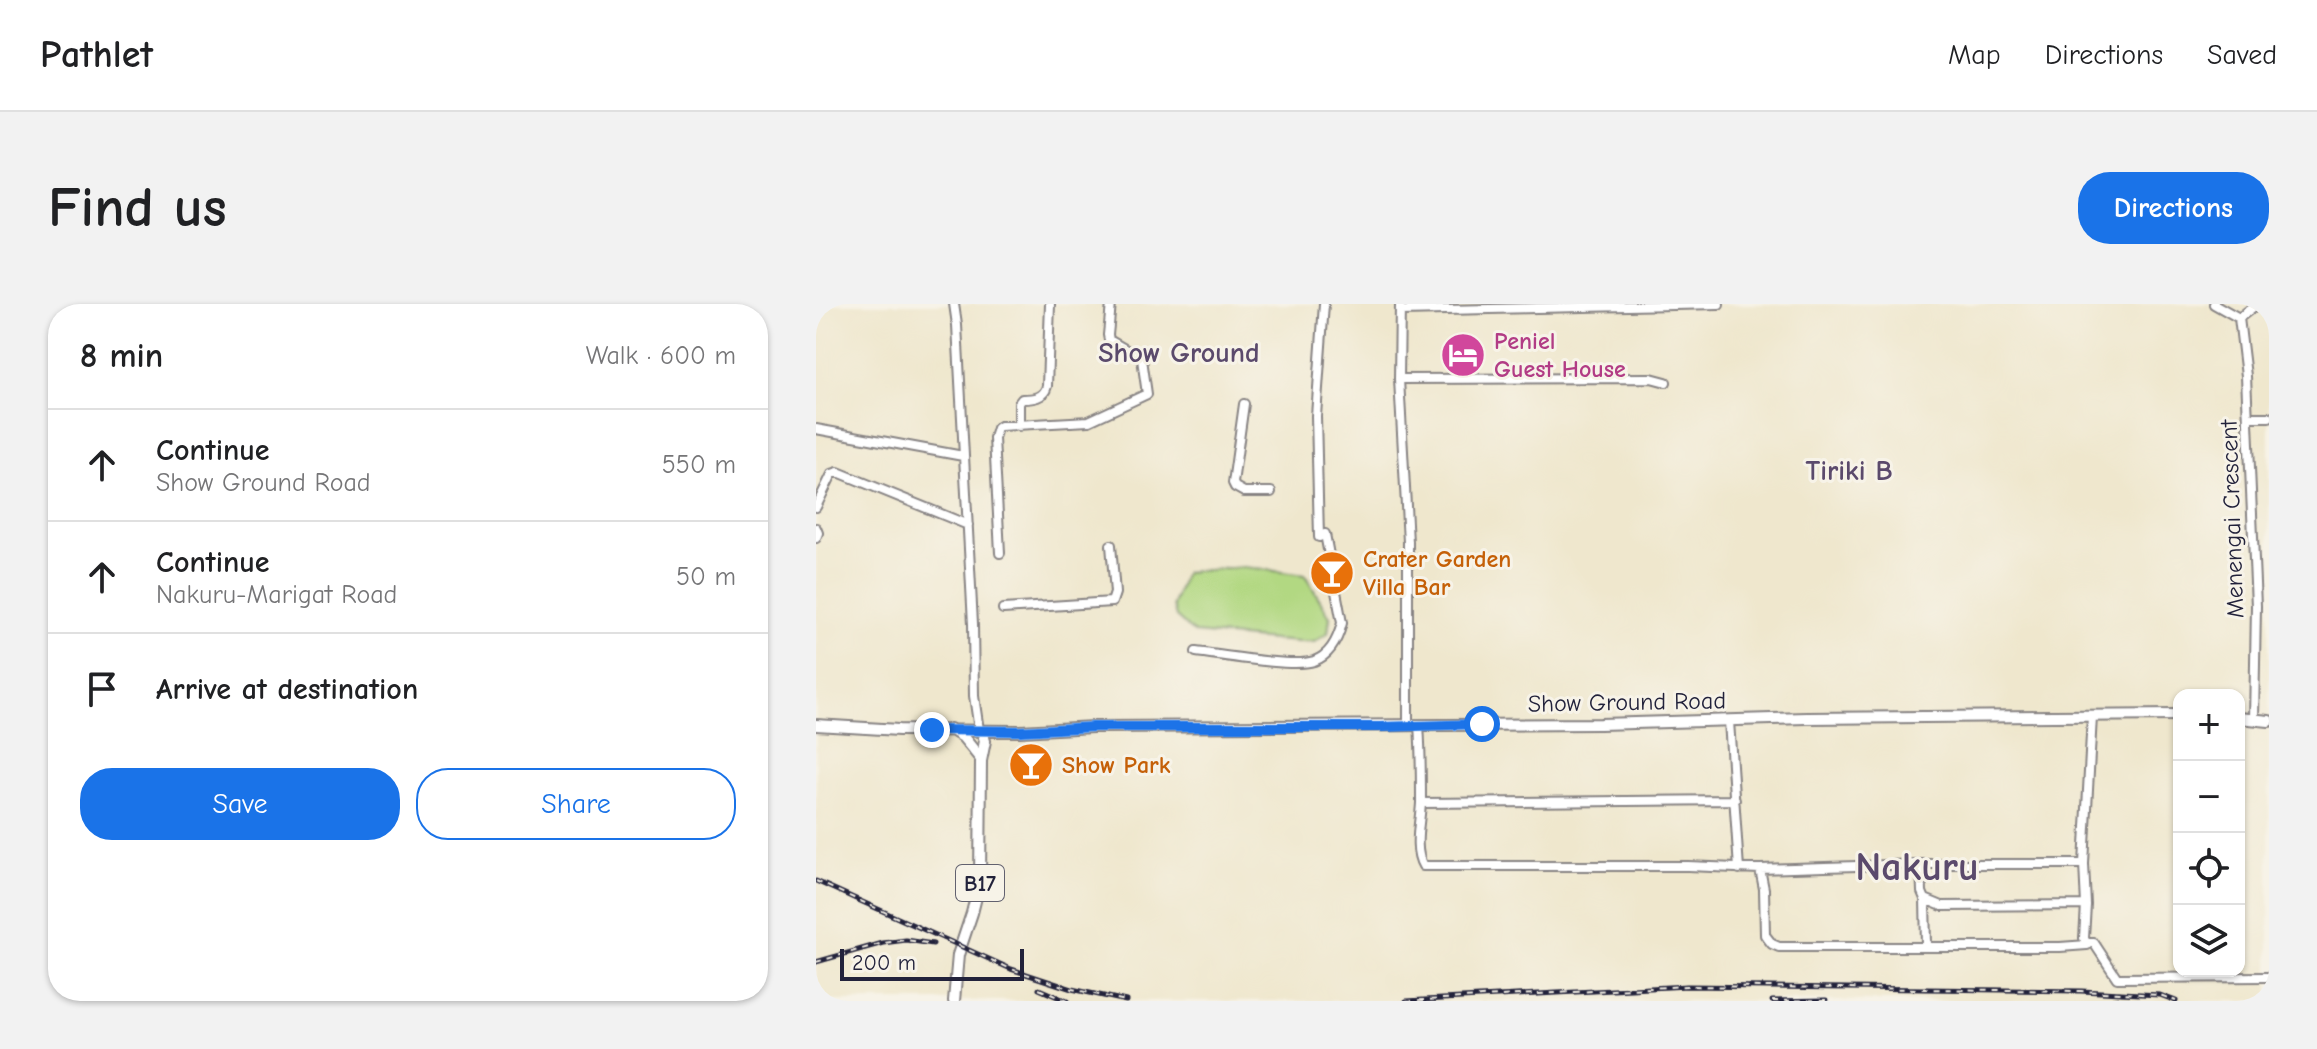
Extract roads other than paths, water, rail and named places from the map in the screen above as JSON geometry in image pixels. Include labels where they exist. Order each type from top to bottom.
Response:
[{"type":"main road","name":"Show Ground Road","points":[[816,725],[865,730],[1009,731],[1120,727],[2173,715]]},
{"type":"main road","points":[[2245,719],[2269,721]]},
{"type":"main road","points":[[950,729],[963,737],[981,759],[994,741],[1009,731]]},
{"type":"main road","name":"B17","points":[[954,1001],[959,951],[980,881],[981,759],[985,741],[979,730]]},
{"type":"street","points":[[954,304],[968,525],[974,696],[979,730]]},
{"type":"street","points":[[1019,426],[1019,403],[1022,399],[1036,398],[1046,391],[1050,304]]},
{"type":"street","points":[[1000,553],[995,432],[1000,426],[1089,421],[1147,394],[1142,359],[1109,340],[1111,304]]},
{"type":"street","points":[[1196,652],[1287,663],[1315,661],[1339,636],[1342,623],[1322,535],[1316,416],[1324,304]]},
{"type":"street","points":[[1719,304],[1400,307],[1399,379],[1408,542],[1413,726],[1421,803],[1421,865],[1760,869],[1921,864],[2084,864]]},
{"type":"street","points":[[2214,304],[2239,318],[2257,304]]},
{"type":"street","name":"Menengai Crescent","points":[[2239,318],[2248,417],[2256,606],[2254,720]]},
{"type":"street","points":[[1399,379],[1651,378],[1666,382]]},
{"type":"street","points":[[1244,404],[1233,483],[1244,492],[1271,492]]},
{"type":"street","points":[[2248,417],[2269,417]]},
{"type":"street","points":[[816,429],[963,456]]},
{"type":"street","points":[[816,507],[832,474],[838,472],[968,525]]},
{"type":"street","points":[[816,528],[816,538]]},
{"type":"street","points":[[1003,609],[1112,602],[1115,593],[1111,545]]},
{"type":"street","points":[[2256,606],[2269,606]]},
{"type":"street","points":[[2086,943],[2084,864],[2092,716]]},
{"type":"street","points":[[1729,721],[1739,869]]},
{"type":"street","points":[[1421,803],[1735,800]]},
{"type":"street","points":[[1921,864],[1926,946]]},
{"type":"street","points":[[1760,869],[1764,889],[1765,935],[1776,946],[2081,946],[2094,943],[2117,978],[2269,977]]},
{"type":"street","points":[[1925,899],[1942,906],[2086,905]]},
{"type":"railway","points":[[816,881],[1011,969],[1072,989],[1126,1001]]},
{"type":"railway","points":[[816,962],[883,943],[906,940],[933,944]]},
{"type":"railway","points":[[1406,1001],[1687,986],[2081,991],[2160,995],[2176,1001]]},
{"type":"railway","points":[[1039,989],[1067,1001]]},
{"type":"railway","points":[[1772,1001],[1826,1000]]},
{"type":"place","name":"Peniel Guest House","points":[[1463,355]]},
{"type":"place","name":"Crater Garden Villa Bar","points":[[1332,573]]},
{"type":"place","name":"Show Park","points":[[1031,765]]},
{"type":"district","name":"Show Ground","points":[[1179,352]]},
{"type":"district","name":"Tiriki B","points":[[1849,470]]},
{"type":"district","name":"Nakuru","points":[[1917,866]]}]
